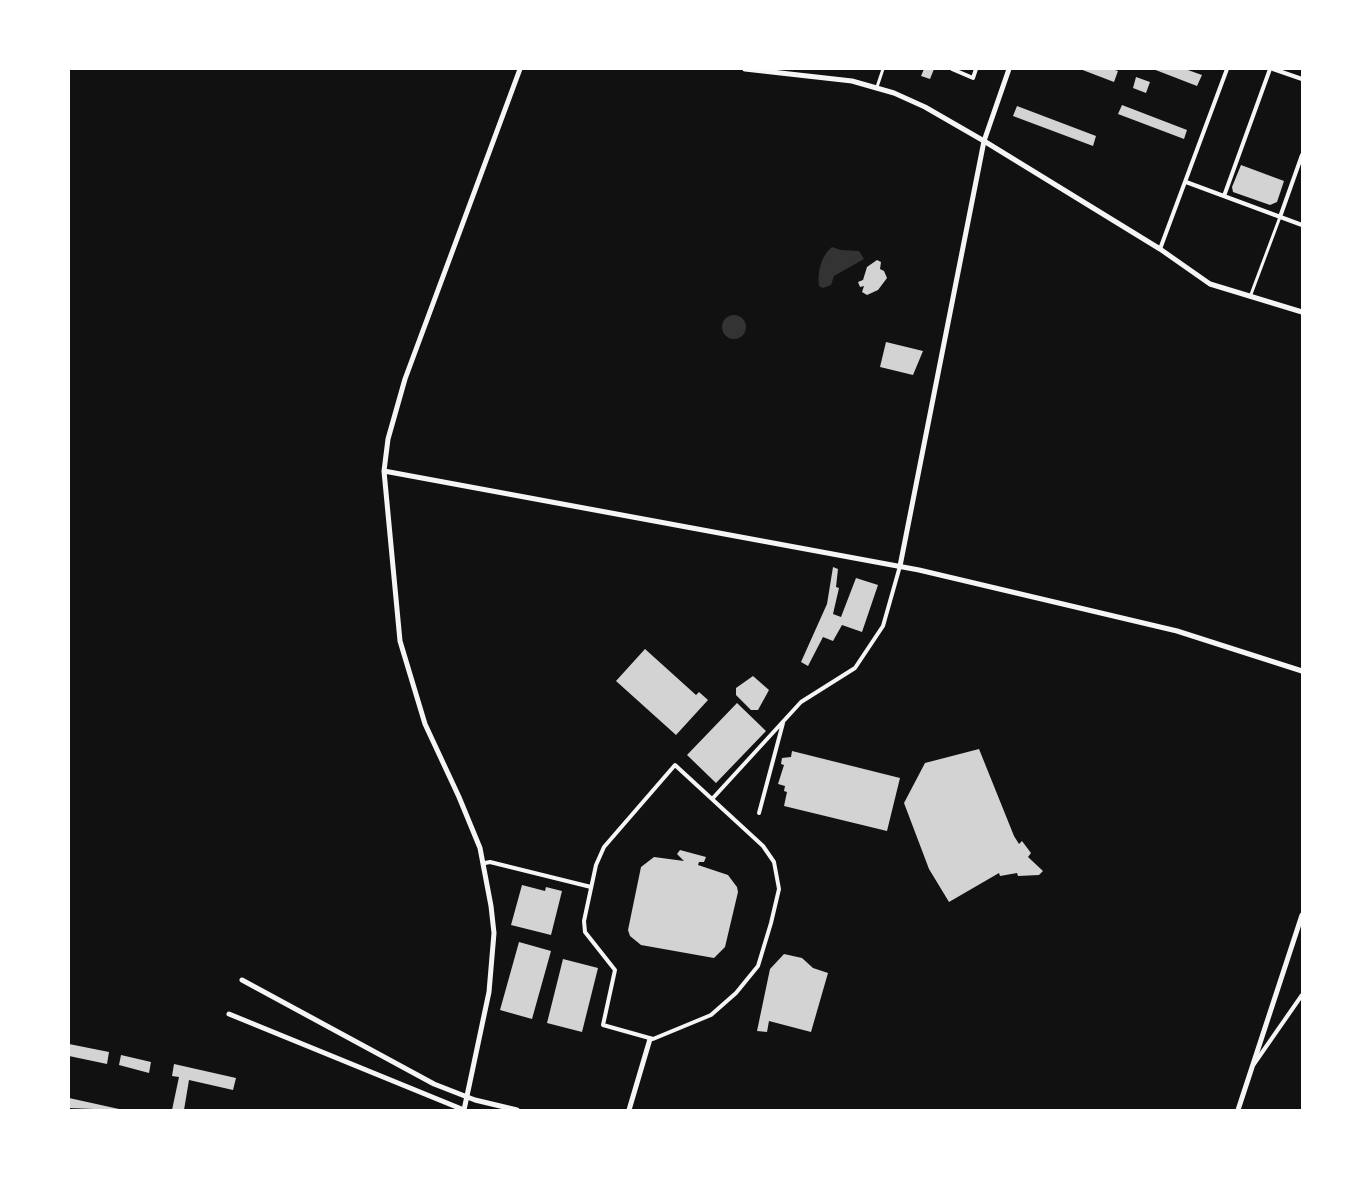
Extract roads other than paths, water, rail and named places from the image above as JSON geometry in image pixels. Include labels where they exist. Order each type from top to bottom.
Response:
[{"type":"street","points":[[229,1014],[464,1110],[489,992],[494,933],[485,863],[459,797],[425,724],[400,641],[384,471],[388,439],[405,379],[520,69]]},
{"type":"street","points":[[745,69],[852,81],[877,87],[926,107],[1160,249],[1210,284],[1302,312]]},
{"type":"street","points":[[877,87],[883,69]]},
{"type":"street","points":[[952,69],[973,78],[976,69]]},
{"type":"street","points":[[713,798],[801,702],[855,668],[883,626],[900,566],[984,141],[1009,69]]},
{"type":"street","points":[[1160,249],[1227,69]]},
{"type":"street","points":[[1224,196],[1271,69],[1302,79]]},
{"type":"street","points":[[1250,297],[1302,155]]},
{"type":"street","points":[[1186,182],[1302,225]]},
{"type":"street","points":[[384,471],[900,566],[1177,631],[1302,670]]},
{"type":"street","points":[[759,813],[783,722]]},
{"type":"street","points":[[675,765],[713,798],[762,846],[774,862],[779,889],[758,966],[736,993],[711,1015],[650,1039],[603,1025],[615,970],[585,932],[584,921],[591,886],[604,847],[675,765]]},
{"type":"street","points":[[485,863],[490,862],[591,886]]},
{"type":"street","points":[[1238,1110],[1302,915]]},
{"type":"street","points":[[242,980],[434,1084],[467,1098],[517,1110]]},
{"type":"street","points":[[1254,1065],[1302,995]]},
{"type":"street","points":[[629,1110],[650,1039]]}]
